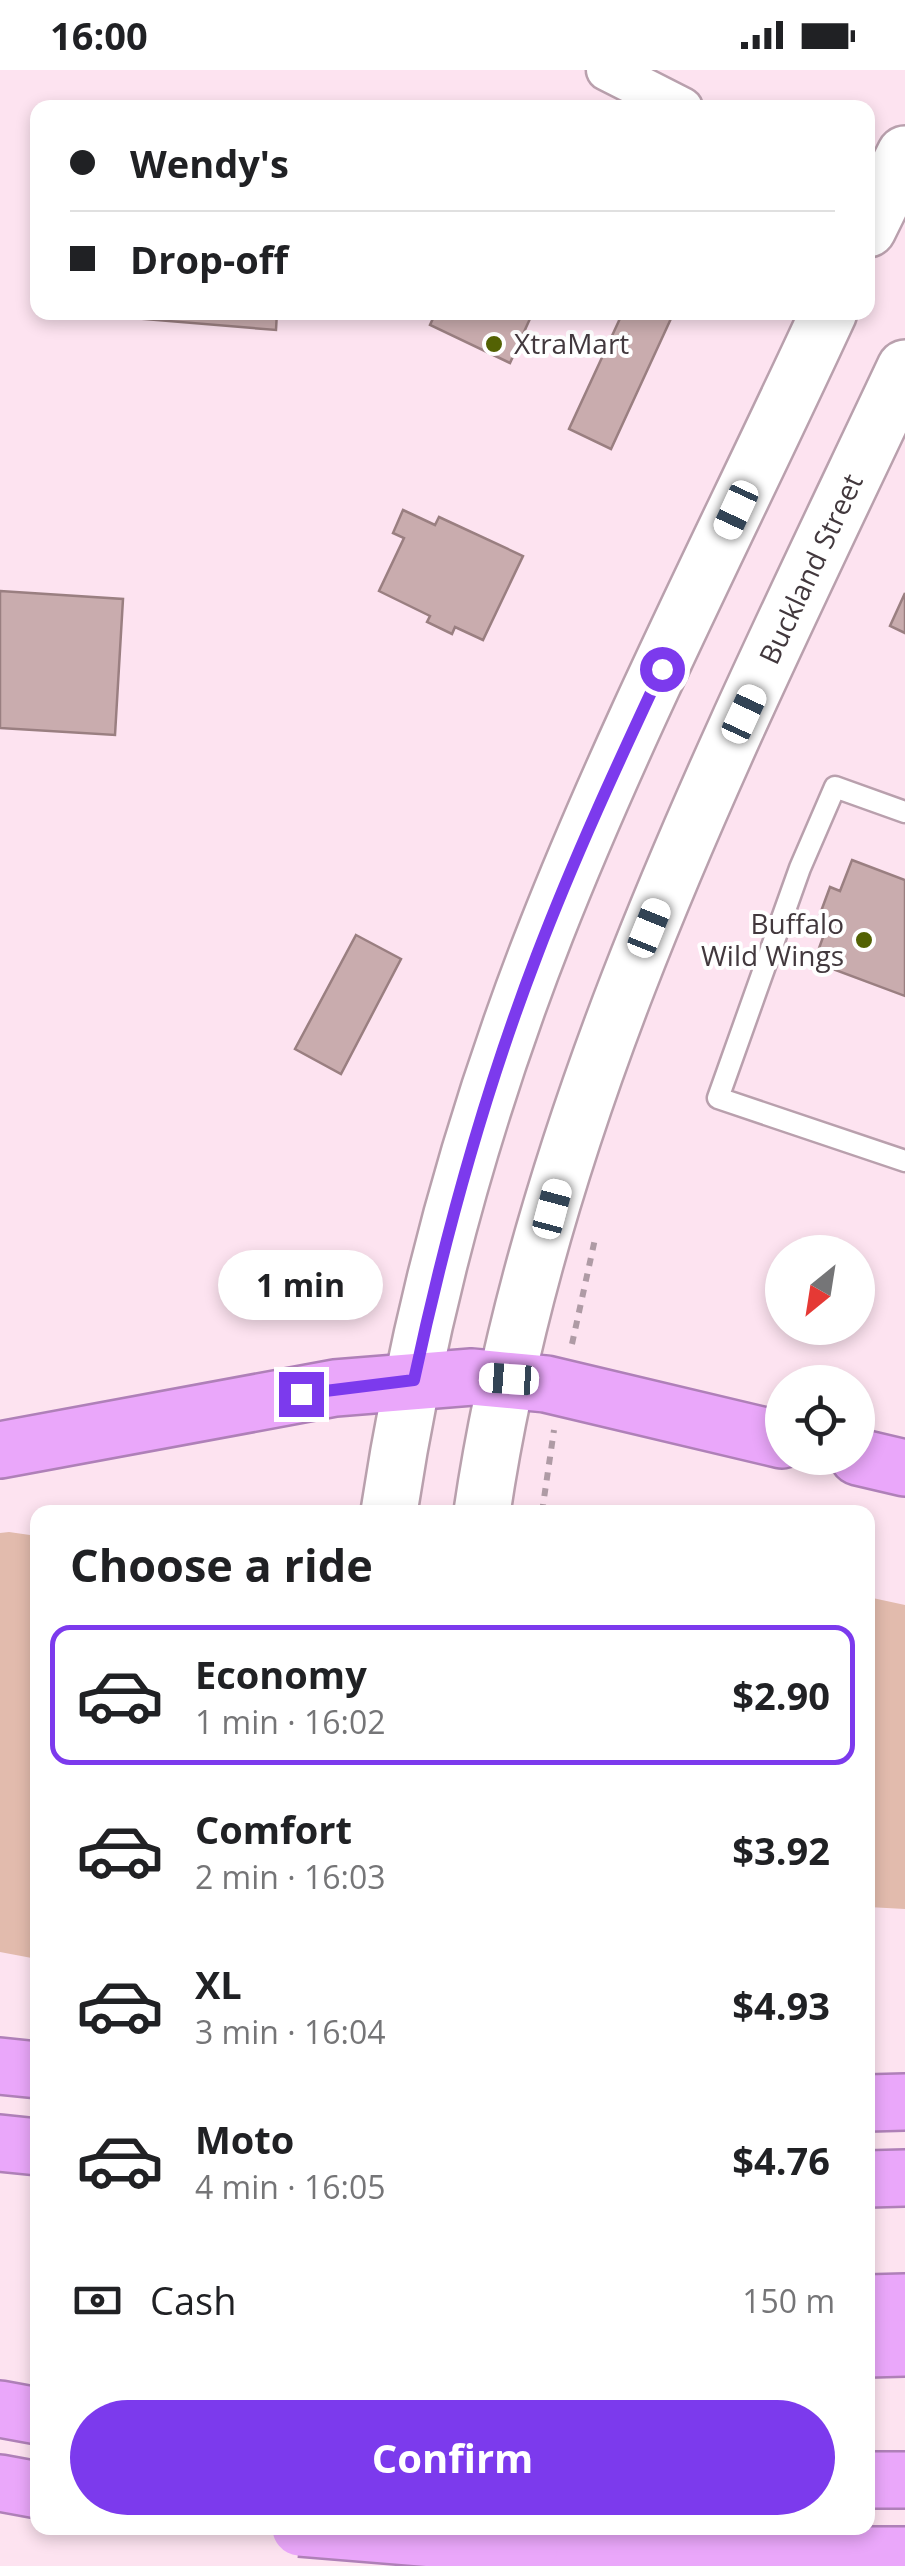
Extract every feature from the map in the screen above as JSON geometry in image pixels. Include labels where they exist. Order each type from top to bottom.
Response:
[{"type":"highway","points":[[0,1450],[234,1404],[414,1380],[509,1379],[765,1436]]},
{"type":"highway","points":[[875,1461],[905,1468]]},
{"type":"highway","points":[[0,2066],[30,2069]]},
{"type":"highway","points":[[875,2103],[905,2102]]},
{"type":"highway","points":[[0,2142],[30,2146]]},
{"type":"highway","points":[[875,2179],[905,2178]]},
{"type":"highway","points":[[875,2303],[905,2302]]},
{"type":"highway","points":[[875,2349],[905,2348]]},
{"type":"highway","points":[[0,2409],[30,2415]]},
{"type":"highway","points":[[875,2480],[905,2480]]},
{"type":"highway","points":[[0,2483],[30,2489]]},
{"type":"highway","points":[[389,2535],[729,2555],[905,2556]]},
{"type":"main road","points":[[390,1505],[414,1380],[474,1140],[547,929],[604,795],[825,320]]},
{"type":"main road","name":"Buckland Street","points":[[483,1505],[509,1379],[559,1183],[638,954],[700,808],[905,368]]},
{"type":"main road","points":[[358,2535],[358,2566]]},
{"type":"main road","points":[[457,2535],[457,2566]]},
{"type":"street","points":[[606,70],[666,100]]},
{"type":"lane","points":[[905,812],[835,787],[800,868],[718,1098],[905,1162]]},
{"type":"path","points":[[543,1505],[552,1439]]},
{"type":"shaded area","points":[[0,1533],[30,1535],[30,1958],[0,1952]]},
{"type":"shaded area","points":[[875,1599],[905,1605],[905,1909],[875,1907]]},
{"type":"building","points":[[155,320],[277,320],[276,330]]},
{"type":"building","name":"XtraMart","points":[[432,320],[529,320],[510,363],[430,325]]},
{"type":"building","points":[[619,320],[670,320],[611,449],[569,429]]},
{"type":"building","points":[[403,510],[435,525],[439,517],[523,556],[483,640],[455,627],[452,634],[427,622],[430,616],[379,591],[404,538],[393,533]]},
{"type":"building","points":[[0,591],[123,599],[115,735],[0,728]]},
{"type":"building","points":[[905,593],[905,633],[890,626]]},
{"type":"building","name":"Buffalo Wild Wings","points":[[852,860],[905,880],[905,996],[814,962],[830,918],[820,914],[830,887],[840,891]]},
{"type":"building","points":[[356,935],[401,959],[341,1074],[295,1049]]},
{"type":"place","name":"XtraMart","points":[[494,344]]},
{"type":"place","name":"Buffalo Wild Wings","points":[[864,940]]},
{"type":"route","points":[[301,1394],[414,1380],[450,1226],[500,1059],[572,867],[662,669]]}]
